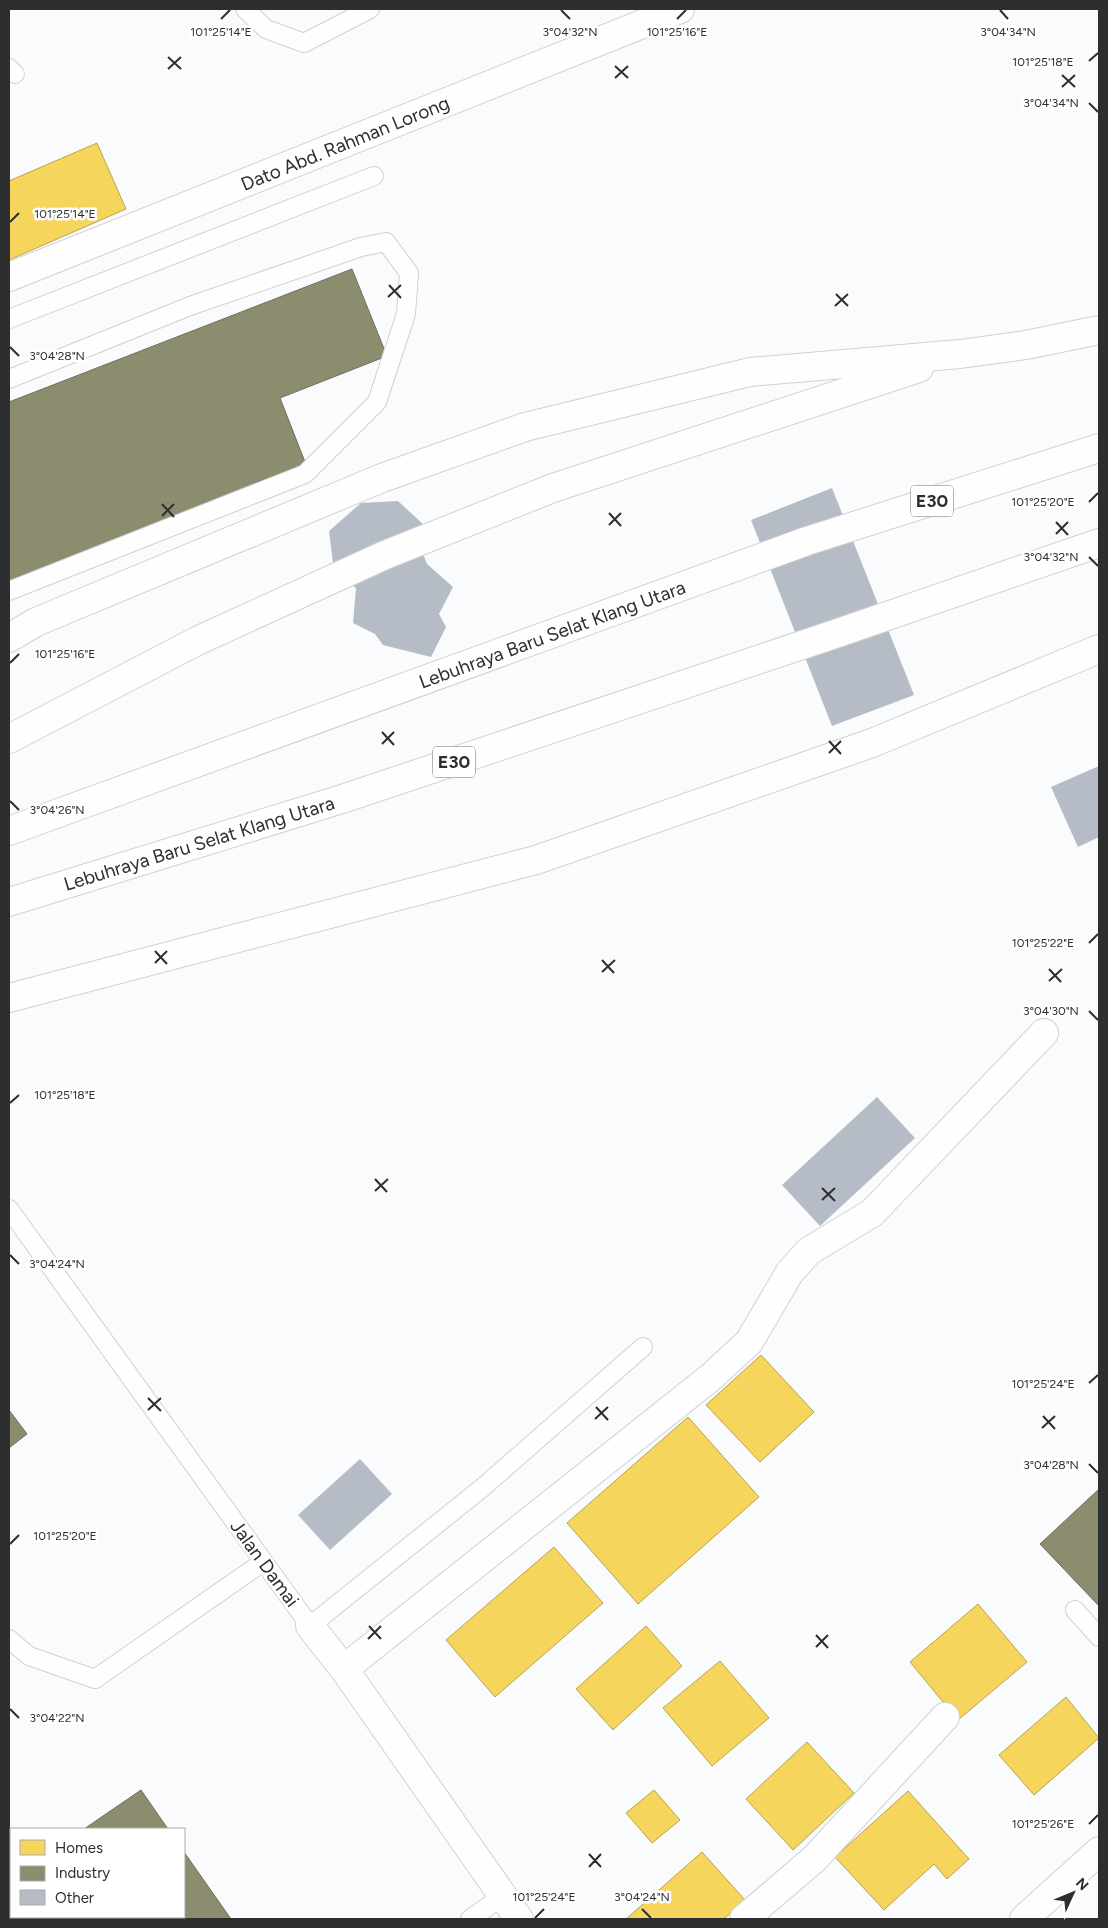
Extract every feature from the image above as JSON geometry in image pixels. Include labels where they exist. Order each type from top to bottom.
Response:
[{"type":"main road","name":"Dato Abd. Rahman Lorong","points":[[9,277],[680,9]]},
{"type":"main road","points":[[9,638],[45,619],[382,478],[525,427],[750,372],[960,354],[1099,330]]},
{"type":"main road","points":[[9,739],[197,641],[403,548],[553,488],[960,354]]},
{"type":"main road","name":"Lebuhraya Baru Selat Klang Utara","points":[[9,831],[808,540],[1099,448]]},
{"type":"main road","name":"Lebuhraya Baru Selat Klang Utara","points":[[9,902],[352,796],[835,634],[1099,542]]},
{"type":"main road","points":[[9,998],[536,860],[872,744],[1099,649]]},
{"type":"main road","points":[[344,1670],[711,1377],[749,1342],[790,1272],[809,1251],[872,1213],[1044,1033]]},
{"type":"main road","name":"Jalan Damai","points":[[310,1626],[344,1670],[519,1919]]},
{"type":"main road","points":[[744,1919],[814,1859],[945,1717]]},
{"type":"main road","points":[[1024,1919],[1099,1850]]},
{"type":"lane","points":[[245,9],[266,29],[304,43],[324,35],[370,9]]},
{"type":"lane","points":[[9,319],[374,176]]},
{"type":"lane","points":[[9,379],[190,306],[361,247],[386,242],[409,273],[406,314],[377,402],[305,474],[9,591]]},
{"type":"lane","name":"Jalan Damai","points":[[9,1209],[310,1626]]},
{"type":"lane","points":[[310,1626],[482,1488],[643,1347]]},
{"type":"lane","points":[[9,1639],[29,1656],[95,1679],[264,1562]]},
{"type":"lane","points":[[1074,1610],[1099,1637]]},
{"type":"lane","points":[[470,1919],[503,1896]]},
{"type":"building: Homes","points":[[97,143],[126,209],[9,260],[9,181]]},
{"type":"building: Homes","points":[[761,1355],[814,1412],[760,1462],[706,1405]]},
{"type":"building: Homes","points":[[688,1417],[759,1497],[638,1604],[567,1523]]},
{"type":"building: Homes","points":[[554,1547],[603,1603],[495,1697],[446,1640]]},
{"type":"building: Homes","points":[[978,1604],[1027,1662],[958,1720],[910,1662]]},
{"type":"building: Homes","points":[[646,1626],[682,1666],[613,1730],[576,1689]]},
{"type":"building: Homes","points":[[720,1661],[769,1718],[712,1766],[663,1708]]},
{"type":"building: Homes","points":[[1066,1697],[1099,1738],[1034,1795],[999,1755]]},
{"type":"building: Homes","points":[[807,1742],[854,1793],[793,1850],[746,1799]]},
{"type":"building: Homes","points":[[654,1790],[680,1820],[652,1843],[626,1813]]},
{"type":"building: Homes","points":[[908,1791],[969,1859],[947,1879],[934,1864],[884,1910],[835,1857]]},
{"type":"building: Homes","points":[[702,1852],[745,1900],[724,1919],[626,1919]]},
{"type":"building: Industry","points":[[352,269],[387,356],[280,398],[307,467],[9,584],[9,402]]},
{"type":"building: Industry","points":[[9,1410],[27,1434],[9,1448]]},
{"type":"building: Industry","points":[[1099,1489],[1099,1606],[1040,1544]]},
{"type":"building: Industry","points":[[141,1790],[167,1828],[85,1828]]},
{"type":"building: Industry","points":[[185,1853],[231,1919],[9,1919],[9,1881],[10,1918],[185,1918]]},
{"type":"building: Other","points":[[832,488],[914,695],[832,726],[751,520]]},
{"type":"building: Other","points":[[398,501],[425,526],[420,546],[427,564],[453,587],[439,614],[446,627],[431,657],[383,645],[375,634],[353,623],[356,588],[334,571],[329,531],[361,503]]},
{"type":"building: Other","points":[[1099,766],[1099,837],[1078,847],[1051,787]]},
{"type":"building: Other","points":[[877,1097],[915,1138],[820,1226],[782,1185]]},
{"type":"building: Other","points":[[360,1459],[392,1494],[330,1550],[298,1515]]}]
